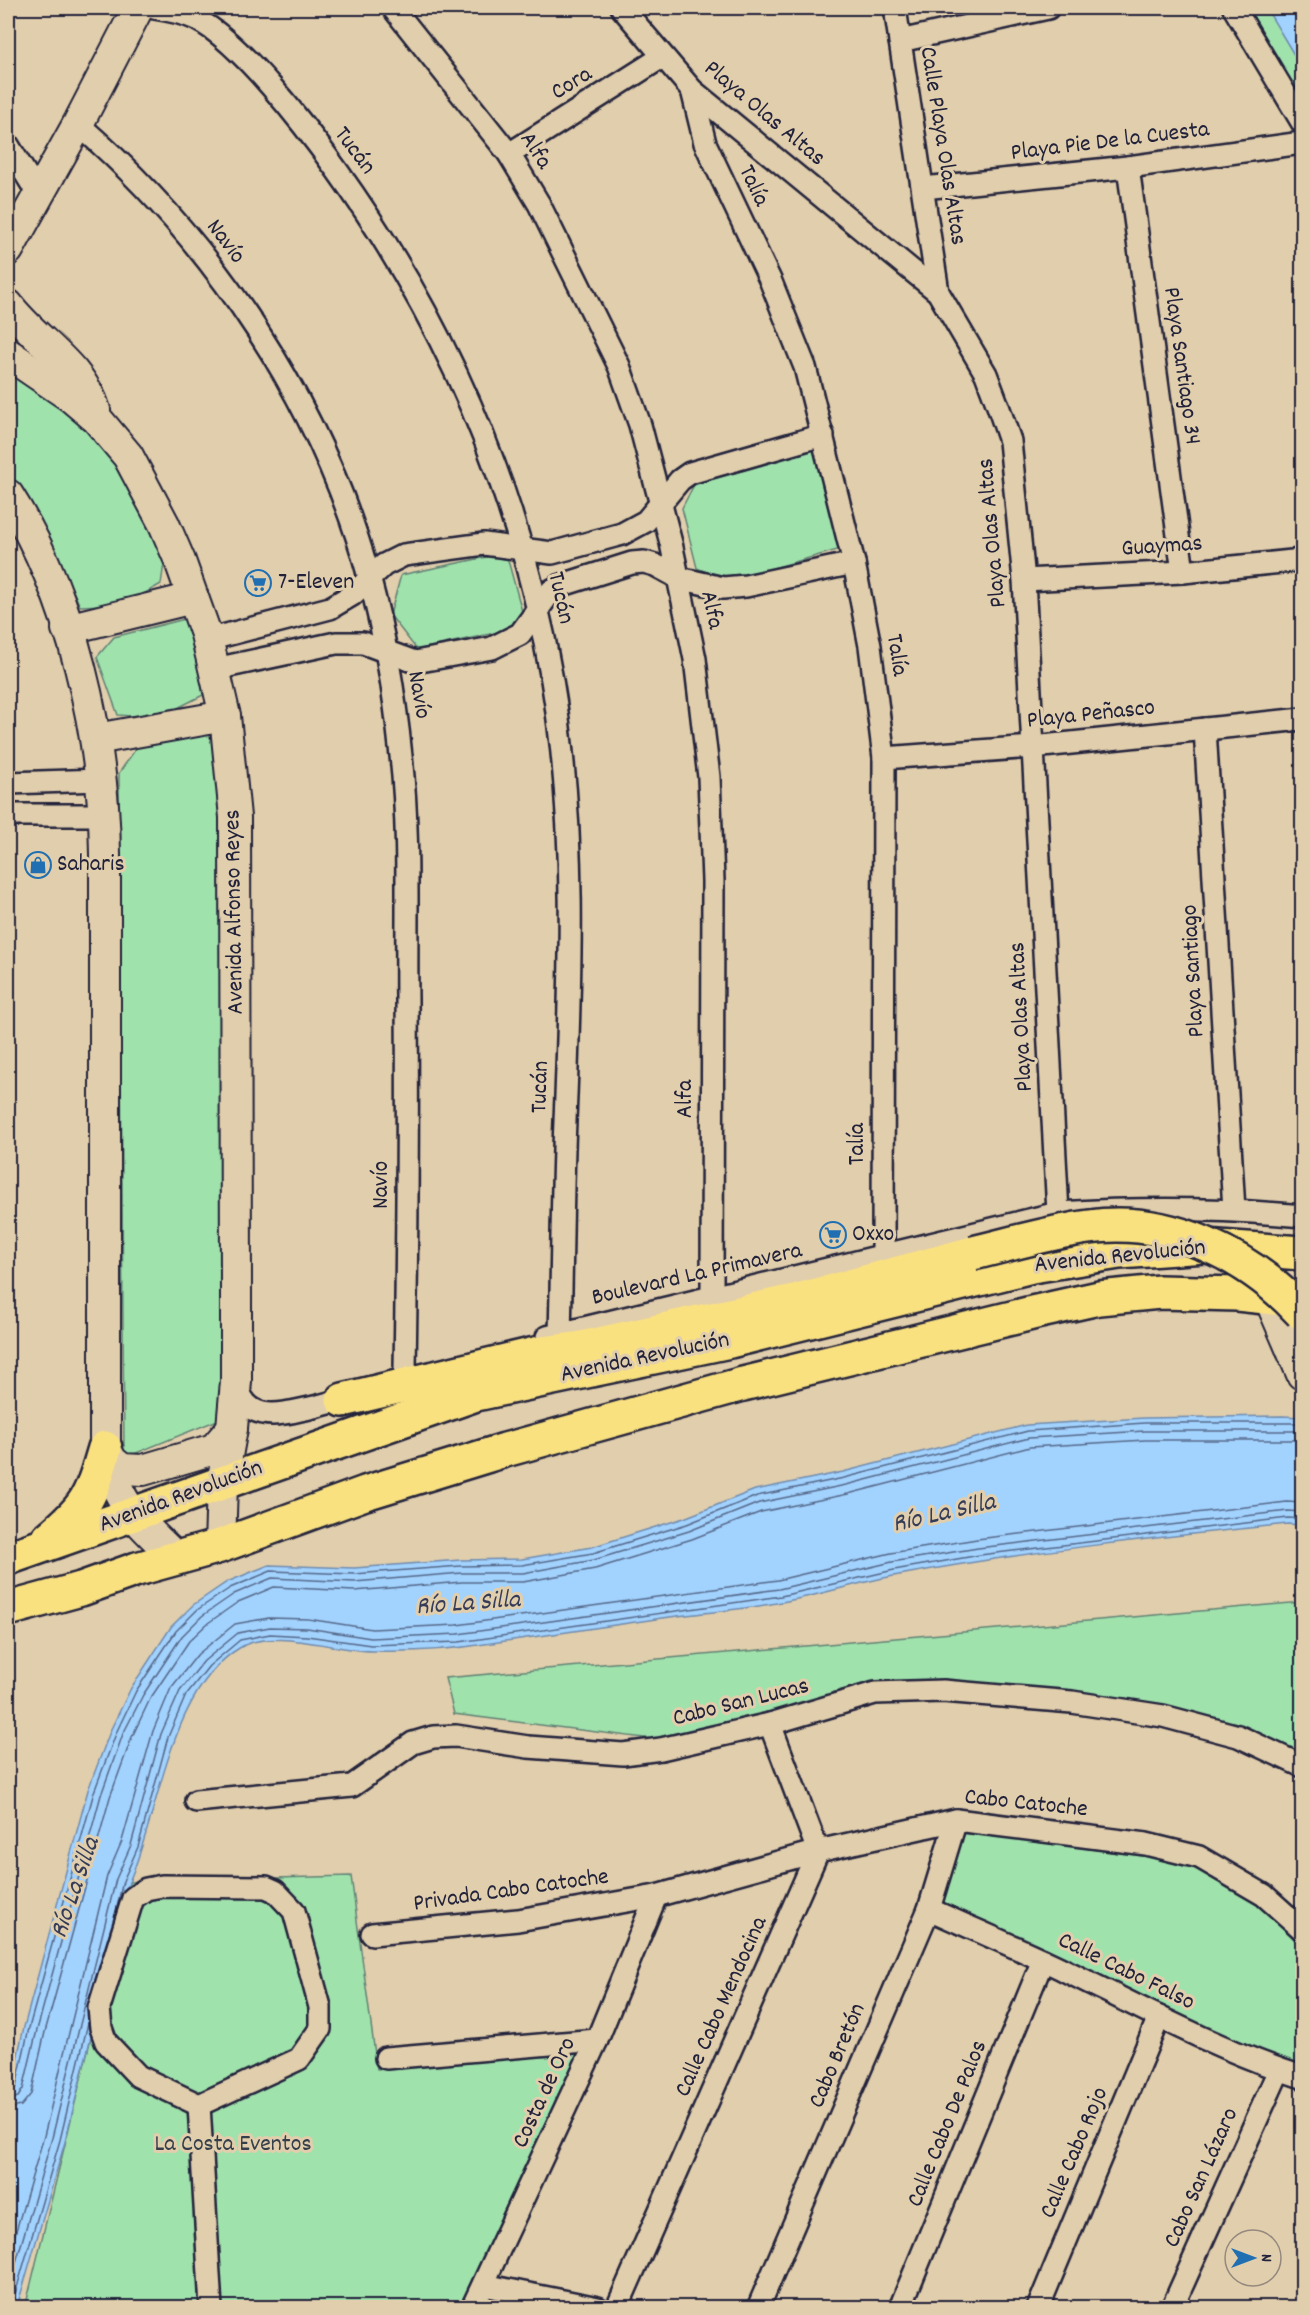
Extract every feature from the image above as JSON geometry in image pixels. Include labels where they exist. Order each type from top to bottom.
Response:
[{"type":"main road","points":[[8,250],[78,124],[138,8]]},
{"type":"main road","points":[[8,305],[76,377],[92,402],[97,419]]},
{"type":"main road","name":"Avenida Alfonso Reyes","points":[[8,354],[71,397],[97,419],[128,456],[164,524],[193,598],[215,669],[225,716],[236,828],[236,1381],[232,1428],[222,1484],[220,1546]]},
{"type":"main road","points":[[8,495],[47,572],[67,629],[88,699],[96,739],[105,815],[105,1448],[111,1479],[119,1496],[134,1515],[177,1559]]},
{"type":"main road","points":[[67,629],[193,598]]},
{"type":"main road","points":[[96,739],[225,716]]},
{"type":"main road","points":[[343,1400],[535,1354],[568,1342],[798,1300],[973,1253],[1091,1226],[1122,1225],[1153,1228],[1211,1246],[1231,1256],[1274,1286],[1295,1325],[1302,1374]]},
{"type":"main road","name":"Avenida Revolución","points":[[22,1554],[476,1394],[730,1341],[953,1284],[1043,1264],[1130,1251],[1206,1246],[1302,1253]]},
{"type":"main road","points":[[1295,1325],[1269,1297],[1283,1281],[1302,1278]]},
{"type":"main road","name":"Avenida Revolución","points":[[8,1609],[220,1546],[365,1494],[505,1450],[743,1384],[1036,1312],[1099,1298],[1160,1292],[1198,1291],[1302,1301]]},
{"type":"main road","points":[[476,1394],[491,1379],[568,1342]]},
{"type":"main road","points":[[105,1448],[112,1461],[122,1469],[143,1470],[214,1449],[232,1428]]},
{"type":"main road","points":[[22,1554],[84,1507],[105,1448]]},
{"type":"street","name":"Tucán","points":[[154,8],[197,20],[217,33],[285,104],[358,200],[411,285],[449,356],[496,466],[538,609],[556,712],[567,845],[571,978],[568,1342]]},
{"type":"street","name":"Alfa","points":[[393,8],[509,154],[539,204],[619,366],[640,426],[679,578],[695,658],[709,777],[713,880],[712,1297]]},
{"type":"street","name":"Playa Olas Altas","points":[[622,8],[692,90],[939,291],[986,374],[1010,441],[1024,580],[1058,1213]]},
{"type":"street","name":"Calle Playa Olas Altas","points":[[896,8],[939,291]]},
{"type":"street","points":[[900,41],[1048,8]]},
{"type":"street","points":[[1234,8],[1302,122]]},
{"type":"street","name":"Cora","points":[[509,154],[662,57]]},
{"type":"street","name":"Talía","points":[[692,90],[705,144],[771,282],[805,367],[854,563],[870,646],[884,758],[883,1258]]},
{"type":"street","name":"Navío","points":[[78,124],[151,192],[207,260],[242,308],[283,374],[314,435],[334,479],[369,577],[397,723],[406,821],[408,1178],[405,1370]]},
{"type":"street","name":"Playa Pie De la Cuesta","points":[[923,188],[1128,167],[1302,143]]},
{"type":"street","points":[[8,145],[38,194]]},
{"type":"street","name":"Playa Santiago 34","points":[[1128,167],[1183,572]]},
{"type":"street","points":[[207,640],[330,608],[352,595],[369,577],[392,560],[404,555],[484,544],[560,552],[622,534],[646,521],[680,480],[690,473],[823,435]]},
{"type":"street","name":"Guaymas","points":[[1024,580],[1183,572],[1302,560]]},
{"type":"street","points":[[215,669],[336,643],[363,643],[384,653],[415,662],[492,648],[520,634],[559,586],[632,563],[655,564],[679,578],[723,588],[746,586],[854,563]]},
{"type":"street","name":"Playa Peñasco","points":[[884,758],[1033,747],[1302,719]]},
{"type":"street","name":"Playa Santiago","points":[[1205,729],[1234,1210]]},
{"type":"street","points":[[8,783],[101,780]]},
{"type":"street","points":[[8,815],[105,815]]},
{"type":"street","name":"Boulevard La Primavera","points":[[236,1381],[246,1404],[268,1415],[281,1415],[343,1400],[405,1370],[568,1342],[712,1297],[883,1258],[1058,1213],[1124,1209],[1234,1210],[1302,1216]]},
{"type":"street","name":"Cabo San Lucas","points":[[196,1801],[352,1786],[413,1743],[433,1737],[456,1736],[528,1747],[623,1754],[661,1749],[770,1724],[875,1693],[967,1693],[1072,1702],[1163,1716],[1238,1736],[1302,1766]]},
{"type":"street","points":[[770,1724],[818,1851]]},
{"type":"street","name":"Cabo Catoche","points":[[656,1896],[818,1851],[956,1820],[1146,1844],[1199,1857],[1264,1895],[1302,1929]]},
{"type":"street","name":"Cabo Bretón","points":[[758,2307],[929,1909],[956,1820]]},
{"type":"street","name":"Calle Cabo Mendocina","points":[[617,2307],[818,1851]]},
{"type":"street","points":[[162,1886],[266,1887],[275,1891],[294,1911],[320,2007],[320,2029],[299,2059],[199,2105],[138,2076],[123,2062],[106,2042],[99,2008],[133,1898],[141,1892],[162,1886]]},
{"type":"street","name":"Privada Cabo Catoche","points":[[372,1934],[518,1920],[656,1896]]},
{"type":"street","name":"Costa de Oro","points":[[472,2307],[597,2040],[656,1896]]},
{"type":"street","name":"Calle Cabo Falso","points":[[929,1909],[1043,1960],[1159,2017],[1279,2070],[1302,2077]]},
{"type":"street","name":"Calle Cabo De Palos","points":[[900,2307],[1043,1960]]},
{"type":"street","name":"Calle Cabo Rojo","points":[[1038,2307],[1159,2017]]},
{"type":"street","points":[[386,2058],[597,2040]]},
{"type":"street","name":"Cabo San Lázaro","points":[[1172,2307],[1279,2070]]},
{"type":"street","points":[[199,2105],[211,2307]]},
{"type":"street","points":[[484,2284],[598,2307]]},
{"type":"green space","points":[[1234,8],[1266,8],[1269,11],[1302,68],[1302,122]]},
{"type":"green space","points":[[8,371],[87,416],[168,536],[161,584],[126,604],[80,606],[40,518],[8,473]]},
{"type":"green space","points":[[819,447],[841,549],[727,581],[697,568],[682,508],[696,481]]},
{"type":"green space","points":[[506,553],[526,626],[417,650],[390,615],[401,575]]},
{"type":"green space","points":[[189,618],[203,695],[158,718],[118,715],[97,657],[114,637]]},
{"type":"green space","points":[[205,729],[232,774],[230,1415],[124,1458],[119,773],[137,747]]},
{"type":"green space","points":[[1302,1602],[1302,1762],[1239,1730],[906,1685],[652,1739],[454,1714],[445,1678]]},
{"type":"green space","points":[[964,1832],[1188,1862],[1262,1904],[1302,1948],[1302,2068],[1287,2066],[936,1909]]},
{"type":"green space","name":"La Costa Eventos","points":[[351,1876],[377,2069],[587,2046],[477,2276],[459,2307],[25,2308],[129,1882]]},
{"type":"water","points":[[1266,8],[1302,8],[1302,68]]},
{"type":"water","name":"Río La Silla","points":[[1302,1417],[1302,1525],[1288,1524],[1093,1545],[947,1566],[767,1605],[457,1648],[372,1651],[287,1640],[254,1642],[241,1647],[217,1666],[198,1691],[170,1753],[129,1882],[65,2142],[17,2307],[8,2308],[8,2099],[24,2027],[88,1790],[111,1729],[131,1688],[171,1627],[193,1605],[227,1582],[269,1565],[354,1568],[461,1560],[522,1559],[592,1547],[684,1518],[755,1490],[843,1472],[1027,1425],[1144,1418]]},
{"type":"place","name":"7-Eleven","points":[[258,583]]},
{"type":"place","name":"Saharis","points":[[38,865]]},
{"type":"place","name":"Oxxo","points":[[833,1235]]}]
